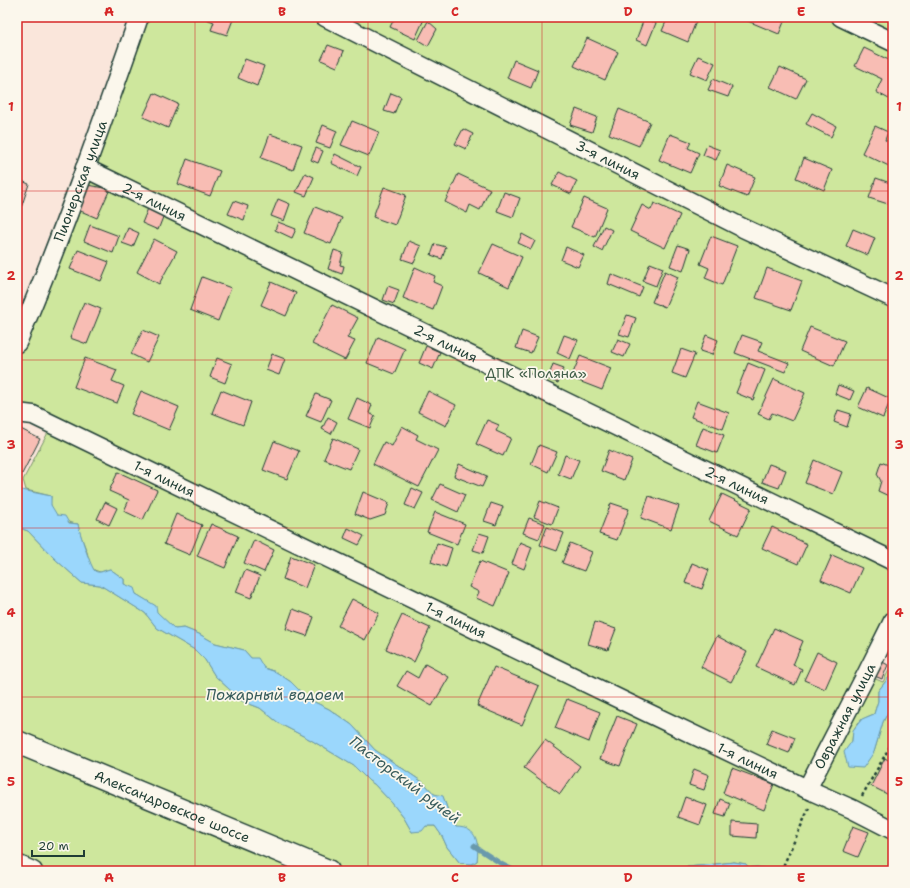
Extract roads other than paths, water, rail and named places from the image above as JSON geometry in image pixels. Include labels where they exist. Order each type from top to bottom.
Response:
[{"type":"street","name":"Пионерская улица","points":[[17,343],[36,299],[86,168],[139,17]]},
{"type":"street","name":"3-я линия","points":[[325,17],[728,221],[893,298]]},
{"type":"street","points":[[841,17],[893,42]]},
{"type":"street","name":"2-я линия","points":[[86,168],[893,560]]},
{"type":"street","name":"1-я линия","points":[[17,413],[33,415],[893,830]]},
{"type":"street","name":"Овражная улица","points":[[811,791],[893,621]]},
{"type":"street","name":"Александровское шоссе","points":[[17,742],[328,871]]},
{"type":"street","points":[[17,864],[33,871]]},
{"type":"water","name":"Пожарный водоем","points":[[17,489],[51,496],[51,505],[57,515],[65,516],[69,523],[78,524],[88,557],[95,571],[101,572],[110,569],[124,579],[124,584],[134,588],[136,594],[156,606],[157,612],[175,629],[184,628],[215,643],[244,650],[251,658],[258,658],[264,668],[276,672],[291,682],[308,699],[329,709],[352,725],[375,750],[424,783],[434,794],[443,796],[456,827],[469,830],[476,838],[478,849],[477,861],[472,864],[460,863],[447,847],[435,826],[426,826],[422,831],[412,832],[404,818],[392,803],[354,766],[311,740],[280,724],[260,708],[242,701],[215,676],[205,660],[195,650],[157,628],[145,613],[100,585],[82,583],[54,558],[28,531],[17,527]]},
{"type":"water","points":[[893,670],[893,708],[890,708],[883,722],[874,752],[863,768],[848,767],[844,752],[852,741],[853,730],[862,719],[874,714],[878,701],[878,691]]},
{"type":"water","points":[[734,862],[746,864],[751,871],[651,871]]},
{"type":"waterway","name":"Пасторский ручей","points":[[474,846],[515,871]]},
{"type":"waterway","name":"Пасторский ручей","points":[[733,871],[757,869],[767,871]]},
{"type":"park label","name":"ДПК «Поляна»","points":[[536,373]]}]
